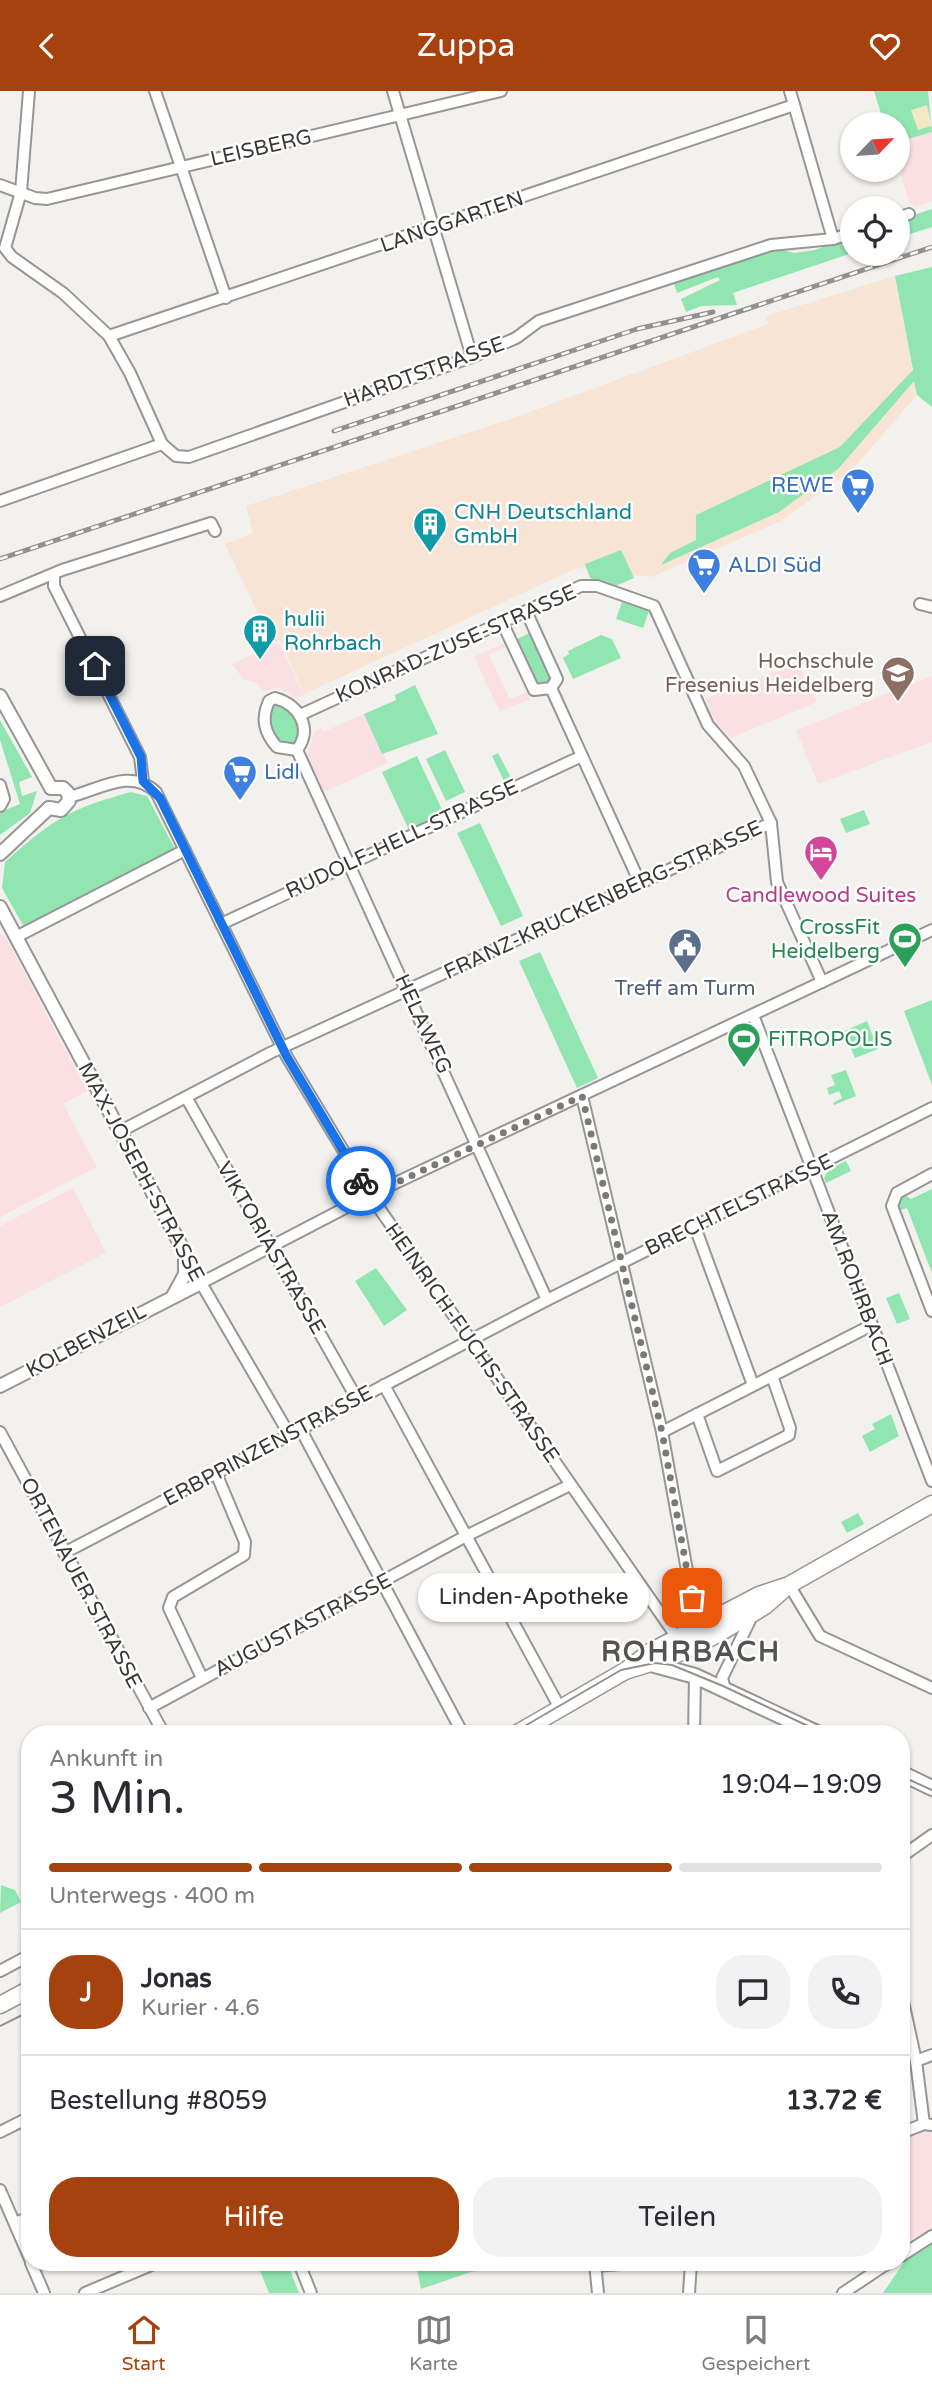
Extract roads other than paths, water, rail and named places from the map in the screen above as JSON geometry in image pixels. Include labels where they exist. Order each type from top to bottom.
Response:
[{"type":"main road","points":[[625,1671],[652,1664],[700,1643],[753,1613],[789,1585],[932,1504]]},
{"type":"main road","points":[[533,1725],[625,1671],[650,1652],[759,1595],[789,1585]]},
{"type":"main road","points":[[652,1664],[695,1676],[800,1725]]},
{"type":"main road","points":[[910,1777],[932,1787]]},
{"type":"main road","points":[[0,2005],[21,1994]]},
{"type":"street","points":[[1,499],[162,444],[130,373],[109,336],[63,293],[6,251],[5,239],[21,192],[30,91]]},
{"type":"street","points":[[155,91],[226,298]]},
{"type":"street","points":[[393,91],[472,357]]},
{"type":"street","name":"LEISBERG","points":[[0,185],[35,198],[47,199],[501,91]]},
{"type":"street","points":[[790,91],[833,239]]},
{"type":"street","name":"LANGGARTEN","points":[[109,336],[794,105]]},
{"type":"street","name":"HARDTSTRASSE","points":[[162,444],[176,456],[189,457],[472,357],[516,338],[539,321],[771,245],[840,237]]},
{"type":"street","points":[[0,596],[212,523],[215,531]]},
{"type":"street","name":"HEINRICH-FUCHS-STRASSE","points":[[54,576],[54,586],[141,757],[143,781],[160,798],[282,1047],[370,1195],[678,1639]]},
{"type":"street","name":"KONRAD-ZUSE-STRASSE","points":[[300,715],[582,586],[597,586],[654,606],[708,725],[744,766],[771,823]]},
{"type":"street","points":[[920,604],[932,607]]},
{"type":"street","points":[[502,622],[534,690],[551,688],[558,679],[526,611]]},
{"type":"street","points":[[551,688],[640,883]]},
{"type":"street","points":[[0,696],[51,788]]},
{"type":"street","points":[[275,698],[288,703],[300,715],[304,732],[297,750],[277,747],[267,732],[263,717],[269,701],[275,698]]},
{"type":"street","name":"HELAWEG","points":[[297,750],[547,1300]]},
{"type":"street","name":"RUDOLF-HELL-STRASSE","points":[[221,923],[582,756]]},
{"type":"street","points":[[69,797],[127,779],[143,781]]},
{"type":"street","points":[[0,785],[2,803]]},
{"type":"street","points":[[50,808],[61,810],[67,805],[69,797],[63,788],[51,788]]},
{"type":"street","points":[[50,808],[45,798],[51,788]]},
{"type":"street","points":[[0,854],[50,808]]},
{"type":"street","points":[[771,823],[777,882],[822,982]]},
{"type":"street","name":"FRANZ-KRUCKENBERG-STRASSE","points":[[119,1132],[282,1047],[771,823]]},
{"type":"street","points":[[16,937],[185,850]]},
{"type":"street","name":"MAX-JOSEPH-STRASSE","points":[[0,907],[185,1255],[289,1434]]},
{"type":"street","name":"KOLBENZEIL","points":[[0,1386],[370,1195],[932,930]]},
{"type":"street","name":"AM ROHRBACH","points":[[753,1016],[932,1481]]},
{"type":"street","points":[[582,1096],[662,1432],[692,1598],[701,1611],[716,1619]]},
{"type":"street","name":"VIKTORIASTRASSE","points":[[186,1097],[357,1399]]},
{"type":"street","name":"BRECHTELSTRASSE","points":[[471,1340],[932,1108]]},
{"type":"street","points":[[932,1174],[897,1193],[891,1206],[929,1292],[932,1311]]},
{"type":"street","points":[[695,1227],[753,1385]]},
{"type":"street","name":"KOLBENZEIL","points":[[173,1297],[185,1274],[185,1255]]},
{"type":"street","points":[[662,1432],[872,1325]]},
{"type":"street","name":"ERBPRINZENSTRASSE","points":[[64,1553],[471,1340]]},
{"type":"street","points":[[697,1414],[717,1471],[789,1435],[790,1428],[772,1376]]},
{"type":"street","points":[[384,1385],[561,1710]]},
{"type":"street","points":[[300,1428],[458,1725]]},
{"type":"street","name":"ORTENAUER STRASSE","points":[[0,1432],[159,1725]]},
{"type":"street","points":[[202,1678],[169,1608],[173,1597],[244,1555],[245,1542],[216,1473]]},
{"type":"street","name":"AUGUSTASTRASSE","points":[[149,1708],[466,1536],[570,1485]]},
{"type":"street","points":[[789,1585],[820,1636],[932,1688]]},
{"type":"street","points":[[725,1690],[723,1678],[753,1613]]},
{"type":"street","points":[[694,1725],[695,1676]]},
{"type":"street","points":[[910,1851],[932,1835]]},
{"type":"street","points":[[0,1971],[21,1960]]},
{"type":"street","points":[[910,2033],[928,2125],[910,2130]]},
{"type":"street","points":[[916,2061],[932,2055]]},
{"type":"street","points":[[0,2132],[21,2122]]},
{"type":"street","points":[[2,2198],[21,2239]]},
{"type":"street","points":[[15,2224],[21,2221]]},
{"type":"street","points":[[910,2250],[932,2236]]},
{"type":"street","points":[[34,2271],[44,2293]]},
{"type":"street","points":[[85,2293],[137,2271]]},
{"type":"street","points":[[302,2271],[311,2293]]},
{"type":"street","points":[[596,2271],[598,2293]]},
{"type":"street","points":[[689,2293],[690,2271]]},
{"type":"street","points":[[843,2293],[876,2271]]},
{"type":"tram line","points":[[526,1725],[621,1670],[655,1663],[672,1665],[806,1725]]},
{"type":"tram line","points":[[910,1780],[932,1790]]},
{"type":"tram line","points":[[0,2026],[21,2016]]},
{"type":"railway","points":[[0,559],[932,247]]},
{"type":"railway","points":[[334,431],[637,329],[713,312]]},
{"type":"place","name":"REWE","points":[[858,515]]},
{"type":"place","name":"CNH Deutschland GmbH","points":[[430,554]]},
{"type":"place","name":"ALDI Süd","points":[[704,595]]},
{"type":"place","name":"hulii Rohrbach","points":[[260,661]]},
{"type":"place","name":"Hochschule Fresenius Heidelberg","points":[[898,703]]},
{"type":"place","name":"Lidl","points":[[240,802]]},
{"type":"place","name":"Candlewood Suites","points":[[821,882]]},
{"type":"place","name":"CrossFit Heidelberg","points":[[905,969]]},
{"type":"place","name":"Treff am Turm","points":[[685,975]]},
{"type":"place","name":"FiTROPOLIS","points":[[744,1069]]},
{"type":"place","name":"Linden-Apotheke","points":[[692,1598]]},
{"type":"district","name":"ROHRBACH","points":[[691,1652]]}]
